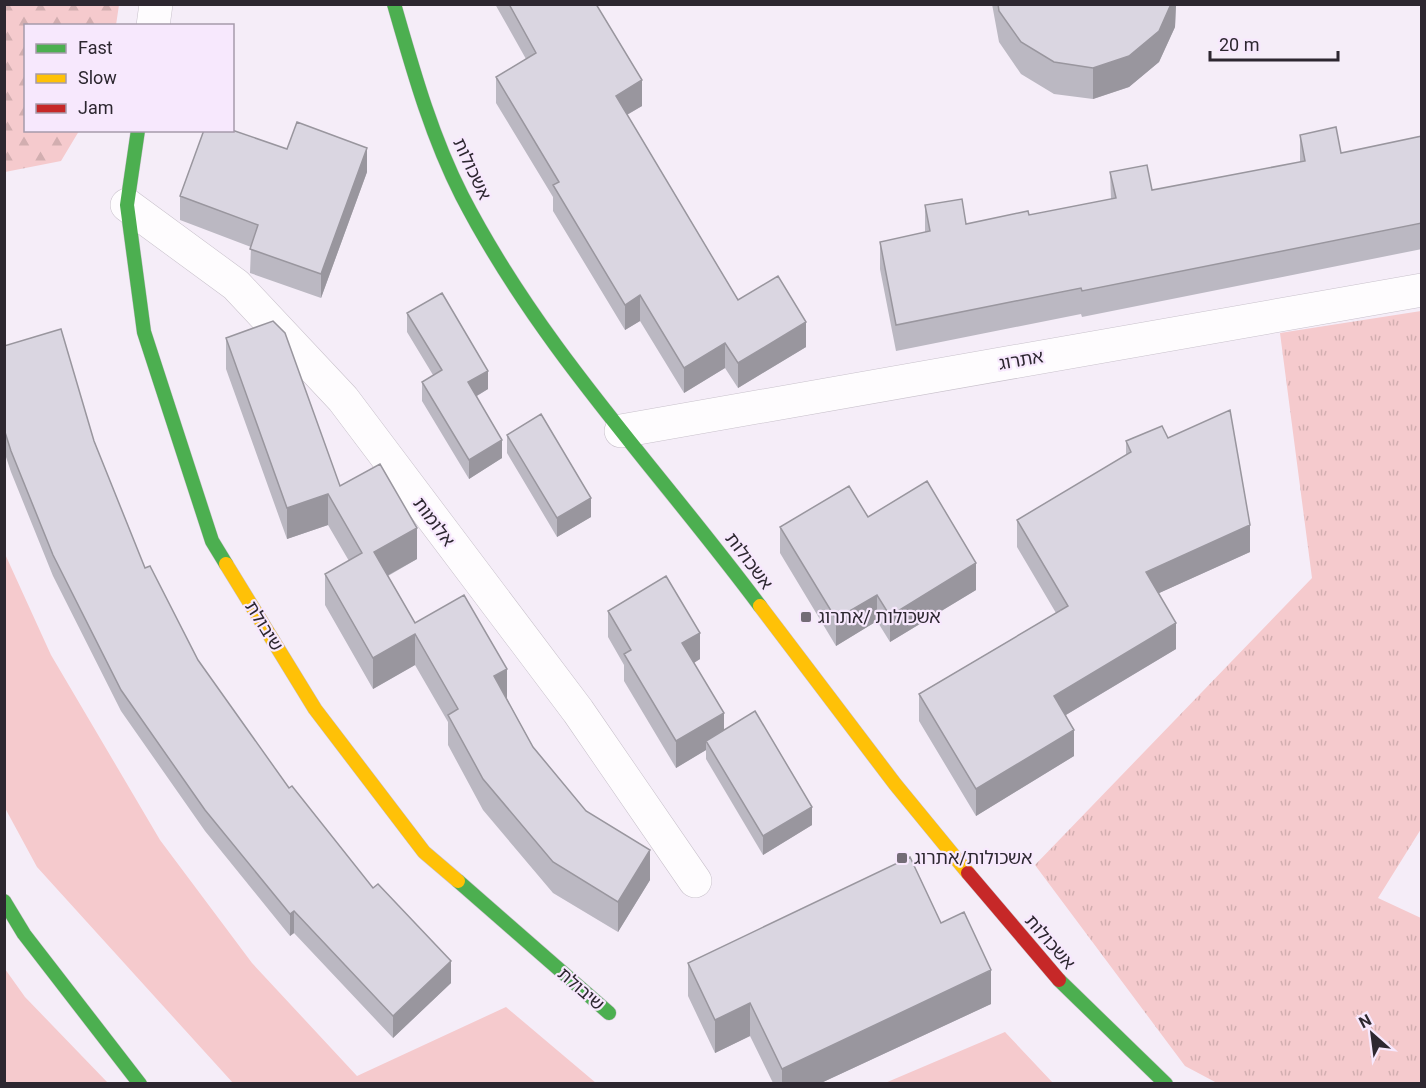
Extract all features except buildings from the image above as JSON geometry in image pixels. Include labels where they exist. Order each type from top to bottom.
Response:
[{"type":"street","points":[[153,24],[156,4]]},
{"type":"street","name":"אשכולות","points":[[394,4],[423,106],[462,195],[515,288],[585,388],[717,548],[895,784],[1046,967],[1166,1083]]},
{"type":"street","name":"שיבולת","points":[[138,132],[127,205],[144,332],[212,541],[315,709],[424,852],[609,1013]]},
{"type":"street","name":"אלומות","points":[[127,205],[236,285],[343,399],[578,711],[695,881]]},
{"type":"street","name":"אתרוג","points":[[621,430],[1422,290]]},
{"type":"street","points":[[4,901],[24,934],[140,1083]]},
{"type":"green space","points":[[5,4],[119,5],[116,24],[24,24],[24,132],[78,132],[61,161],[5,172]]},
{"type":"green space","points":[[1421,311],[1421,829],[1378,898],[1421,918],[1421,1083],[1217,1083],[1185,1066],[1035,865],[1312,578],[1280,333]]},
{"type":"green space","points":[[5,554],[51,655],[160,840],[252,963],[357,1076],[506,1007],[596,1083],[233,1083],[37,867],[5,808]]},
{"type":"green space","points":[[5,969],[25,997],[108,1083],[5,1083]]},
{"type":"green space","points":[[1005,1032],[1053,1083],[885,1083]]},
{"type":"traffic: fast","points":[[394,4],[441,150],[462,196],[493,252],[564,357],[760,606]]},
{"type":"traffic: fast","points":[[138,132],[127,205],[144,332],[212,541],[226,564]]},
{"type":"traffic: fast","points":[[458,881],[609,1013]]},
{"type":"traffic: fast","points":[[4,901],[24,934],[140,1084]]},
{"type":"traffic: fast","points":[[1059,980],[1166,1084]]},
{"type":"traffic: slow","points":[[226,564],[315,709],[424,852],[458,881]]},
{"type":"traffic: slow","points":[[760,606],[895,784],[968,873]]},
{"type":"traffic: jam","points":[[968,873],[1059,980]]},
{"type":"place","name":"אשכולות /אתרוג","points":[[806,617]]},
{"type":"place","name":"אשכולות/אתרוג","points":[[902,858]]}]
